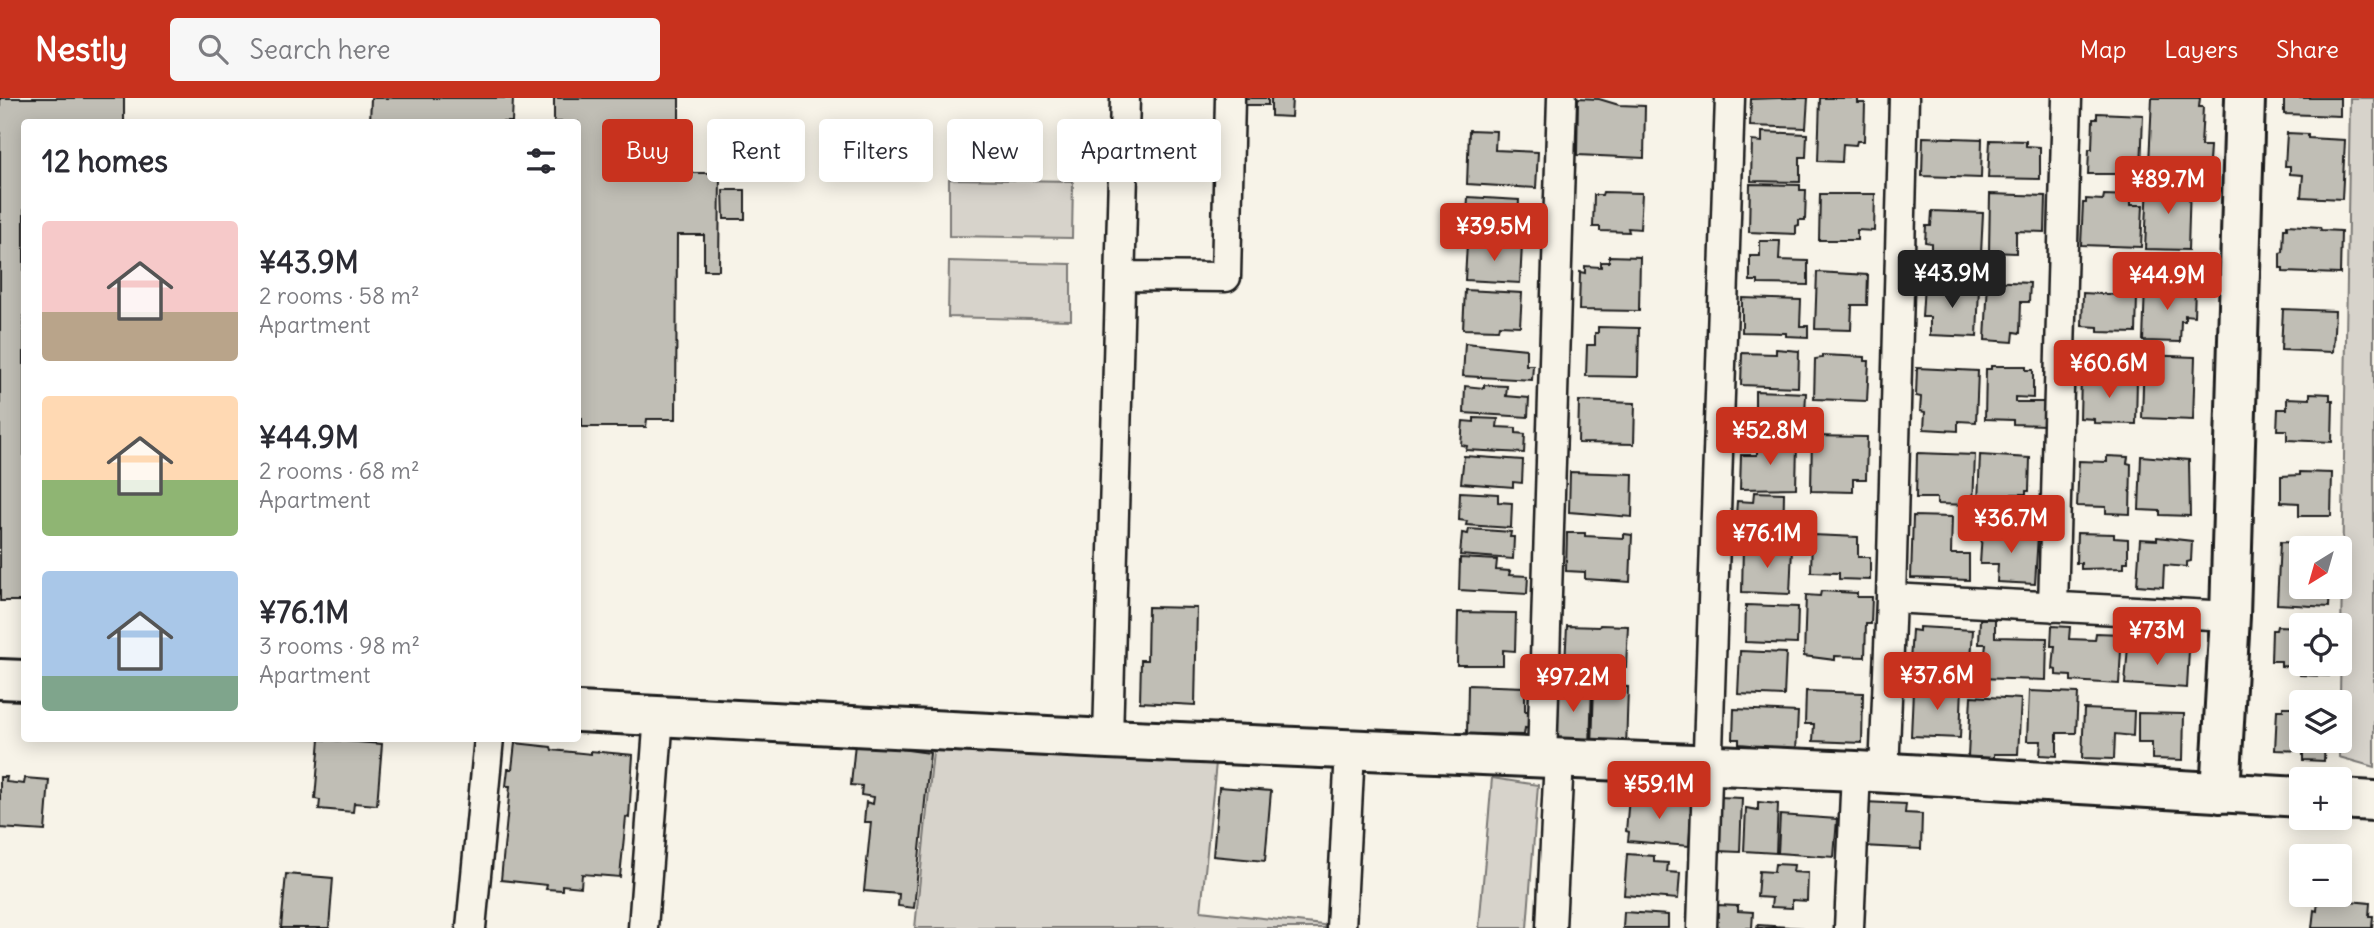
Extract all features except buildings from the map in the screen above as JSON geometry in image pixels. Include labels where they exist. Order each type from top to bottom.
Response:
[{"type":"street","points":[[1108,739],[1125,98]]},
{"type":"street","points":[[1121,276],[1226,277],[1230,98]]},
{"type":"street","points":[[1551,928],[1550,759],[1562,98]]},
{"type":"street","points":[[1702,928],[1730,98]]},
{"type":"street","points":[[1849,928],[1891,598],[1904,98]]},
{"type":"street","points":[[2053,607],[2067,98]]},
{"type":"street","points":[[2220,793],[2230,615],[2245,98]]},
{"type":"street","points":[[1891,598],[2230,615]]},
{"type":"street","points":[[0,679],[21,680]]},
{"type":"street","points":[[581,712],[1108,739],[1870,772],[2289,796]]},
{"type":"street","points":[[643,928],[659,716]]},
{"type":"street","points":[[471,928],[489,742]]},
{"type":"street","points":[[1341,928],[1350,750]]},
{"type":"street","points":[[2352,800],[2374,801]]},
{"type":"shaded area","points":[[2350,98],[2374,98],[2374,767],[2339,757],[2339,753],[2352,753],[2352,690],[2340,690],[2340,676],[2352,676],[2352,613],[2341,613],[2342,599],[2352,599],[2352,536],[2343,536]]},
{"type":"shaded area","points":[[949,182],[1073,182],[1072,238],[949,236]]},
{"type":"shaded area","points":[[949,261],[1071,264],[1071,320],[948,317]]},
{"type":"shaded area","points":[[934,742],[1216,763],[1201,911],[1323,925],[1329,928],[915,928]]},
{"type":"shaded area","points":[[1492,778],[1538,785],[1527,928],[1479,928]]}]
